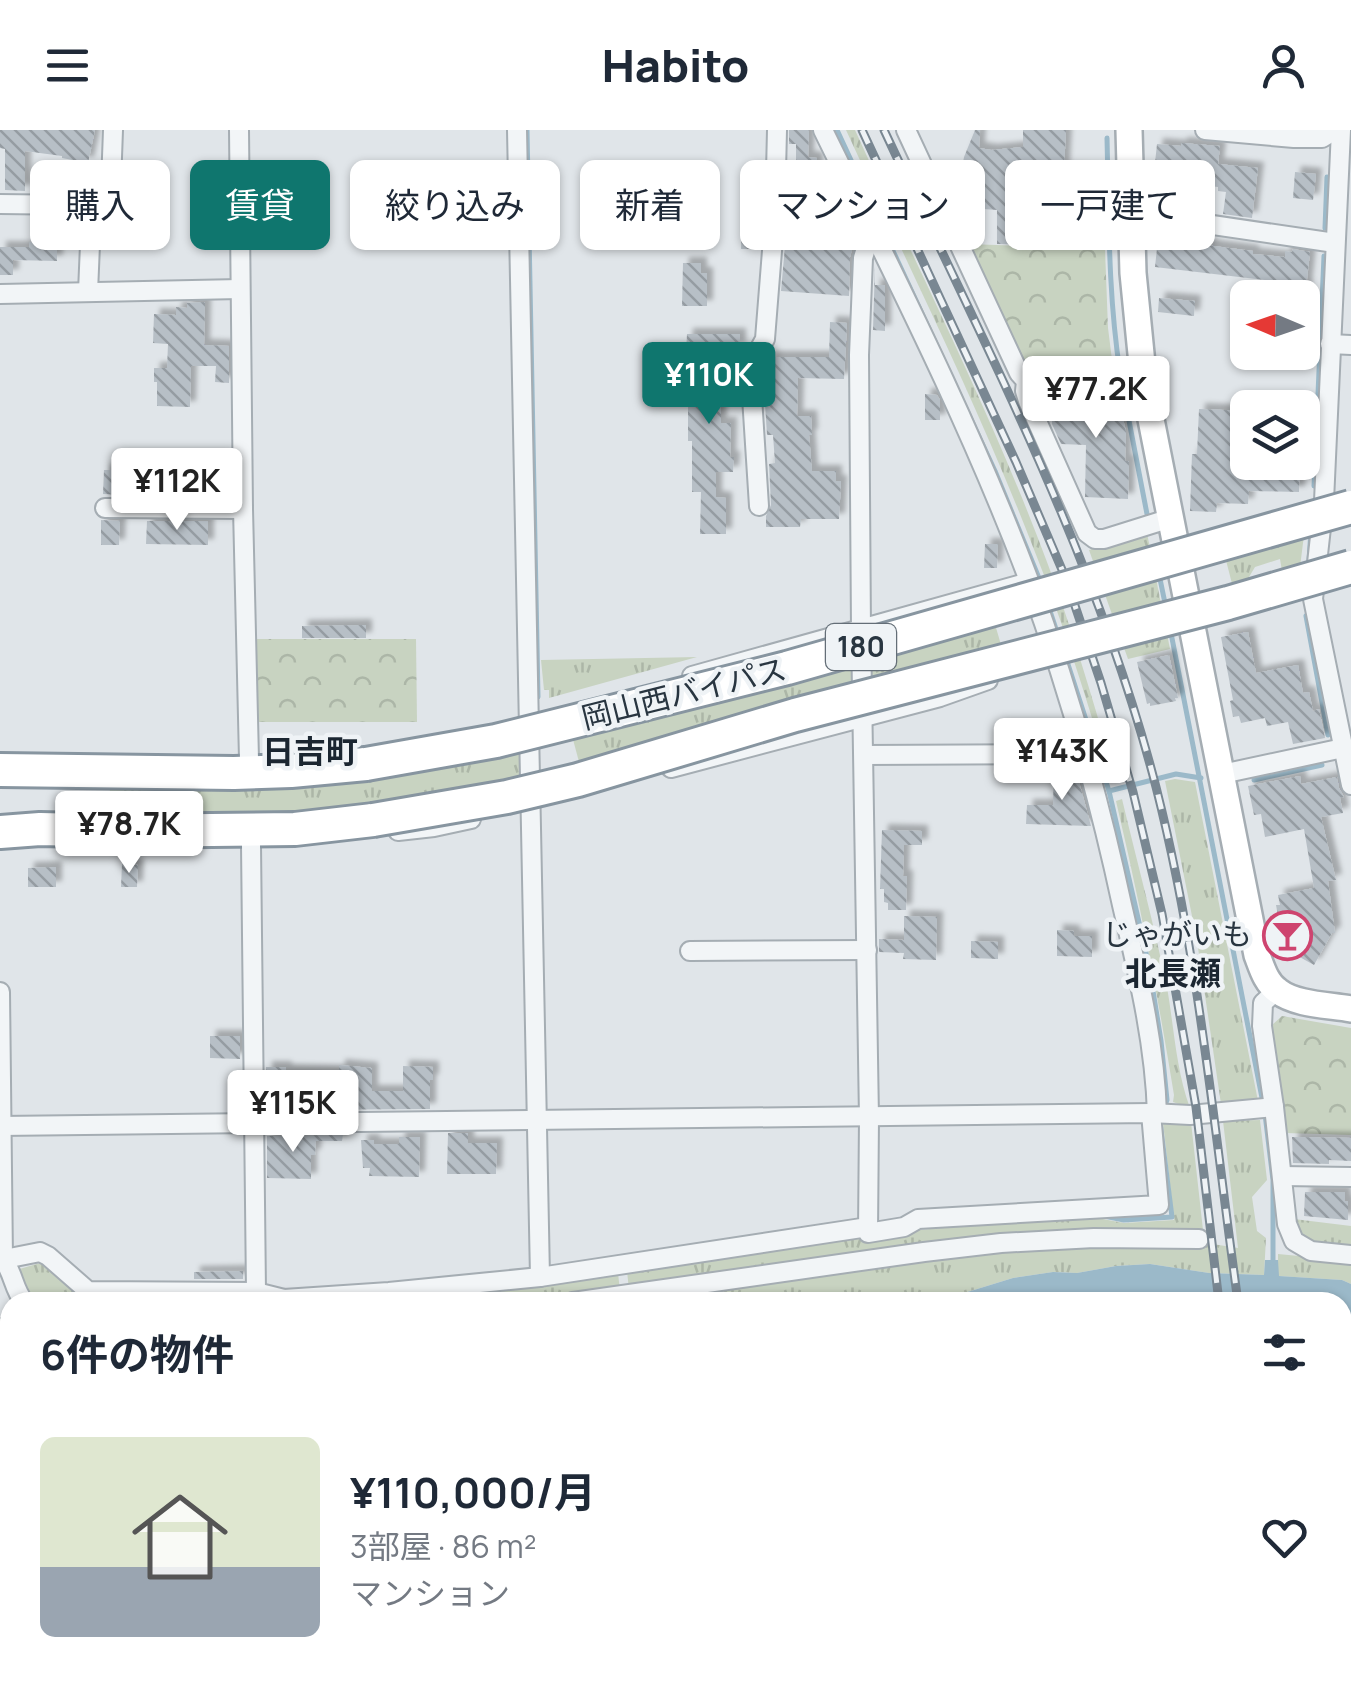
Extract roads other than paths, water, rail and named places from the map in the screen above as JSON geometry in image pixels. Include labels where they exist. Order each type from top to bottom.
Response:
[{"type":"highway","name":"岡山西バイパス","points":[[0,770],[291,771],[366,764],[496,741],[787,668],[1337,504]]},
{"type":"highway","name":"岡山西バイパス","points":[[0,832],[40,828],[294,829],[507,797],[578,780],[795,715],[1351,568]]},
{"type":"street","points":[[88,292],[91,221],[111,184],[114,130]]},
{"type":"street","points":[[239,130],[249,760]]},
{"type":"street","points":[[517,130],[540,1277]]},
{"type":"street","points":[[758,506],[750,366],[765,340],[778,130]]},
{"type":"street","points":[[823,130],[838,160]]},
{"type":"street","points":[[906,130],[1026,381],[1144,384]]},
{"type":"street","points":[[1129,130],[1130,160]]},
{"type":"street","points":[[1205,130],[1294,138],[1322,138],[1338,130],[1330,344],[1337,504],[1313,599],[1342,706],[1343,748],[1351,785]]},
{"type":"street","points":[[0,204],[30,204]]},
{"type":"street","points":[[1215,225],[1335,243]]},
{"type":"street","points":[[865,250],[859,356],[868,1233],[904,1227],[918,1219],[1158,1205],[1159,1114],[1154,1066],[1144,1004],[1087,754],[1029,582],[962,423],[882,250]]},
{"type":"street","points":[[1133,250],[1136,326],[1144,384],[1257,955],[1276,990],[1301,1000],[1351,1009]]},
{"type":"street","points":[[0,294],[240,290]]},
{"type":"street","points":[[1330,344],[1351,345]]},
{"type":"street","points":[[1026,381],[1028,401],[1087,533],[1094,539],[1337,504],[1351,493]]},
{"type":"street","points":[[105,508],[244,509]]},
{"type":"street","points":[[96,772],[170,762],[364,751],[426,742],[529,720],[1029,582]]},
{"type":"street","points":[[1193,624],[1351,582]]},
{"type":"street","points":[[124,831],[141,842],[153,844],[251,845],[434,827],[940,698],[1054,655]]},
{"type":"street","points":[[1222,774],[1343,748]]},
{"type":"street","points":[[864,755],[1087,754]]},
{"type":"street","points":[[2,1260],[40,1252],[88,1291],[256,1292],[251,845]]},
{"type":"street","points":[[690,951],[867,950]]},
{"type":"street","points":[[1276,990],[1263,1003],[1262,1026],[1268,1108],[1282,1176],[1286,1224],[1294,1242],[1311,1251],[1351,1255]]},
{"type":"street","points":[[0,992],[2,1260],[12,1270],[16,1292]]},
{"type":"street","points":[[1,1126],[1190,1116],[1268,1108]]},
{"type":"street","points":[[1282,1176],[1351,1177]]},
{"type":"street","points":[[388,1292],[540,1277],[868,1227]]},
{"type":"street","points":[[642,1292],[1001,1244],[1094,1238],[1198,1239]]},
{"type":"water","points":[[1265,1260],[1278,1260],[1279,1276],[1342,1280],[1351,1284],[1351,1292],[968,1292],[1013,1278],[1150,1264],[1209,1273],[1264,1275]]},
{"type":"waterway","points":[[527,130],[538,697]]},
{"type":"waterway","points":[[837,130],[995,471],[1041,583]]},
{"type":"waterway","points":[[1107,138],[1111,285],[1120,372]]},
{"type":"waterway","points":[[1325,228],[1327,177]]},
{"type":"waterway","points":[[1314,486],[1324,256]]},
{"type":"waterway","points":[[1125,400],[1147,514]]},
{"type":"waterway","points":[[1309,560],[1311,531]]},
{"type":"waterway","points":[[1159,574],[1166,608]]},
{"type":"waterway","points":[[1049,608],[1058,635]]},
{"type":"waterway","points":[[1306,616],[1328,735]]},
{"type":"waterway","points":[[1170,628],[1263,1103]]},
{"type":"waterway","points":[[1065,655],[1109,791],[1149,966],[1167,1100],[1163,1111]]},
{"type":"waterway","points":[[1254,780],[1322,765]]},
{"type":"waterway","points":[[1109,791],[1176,774],[1201,778]]},
{"type":"waterway","points":[[1265,1114],[1273,1180],[1273,1263]]},
{"type":"waterway","points":[[1104,1216],[1124,1220],[1172,1217],[1160,1122]]},
{"type":"railway","points":[[862,130],[1016,462],[1066,579],[1101,683],[1133,792],[1162,914],[1196,1107],[1218,1292]]},
{"type":"railway","points":[[884,130],[1035,452],[1103,617],[1131,702],[1156,787],[1184,915],[1237,1292]]},
{"type":"place","name":"じゃがいも","points":[[1287,935]]},
{"type":"district","name":"日吉町","points":[[310,752]]},
{"type":"district","name":"北長瀬","points":[[1173,974]]}]
